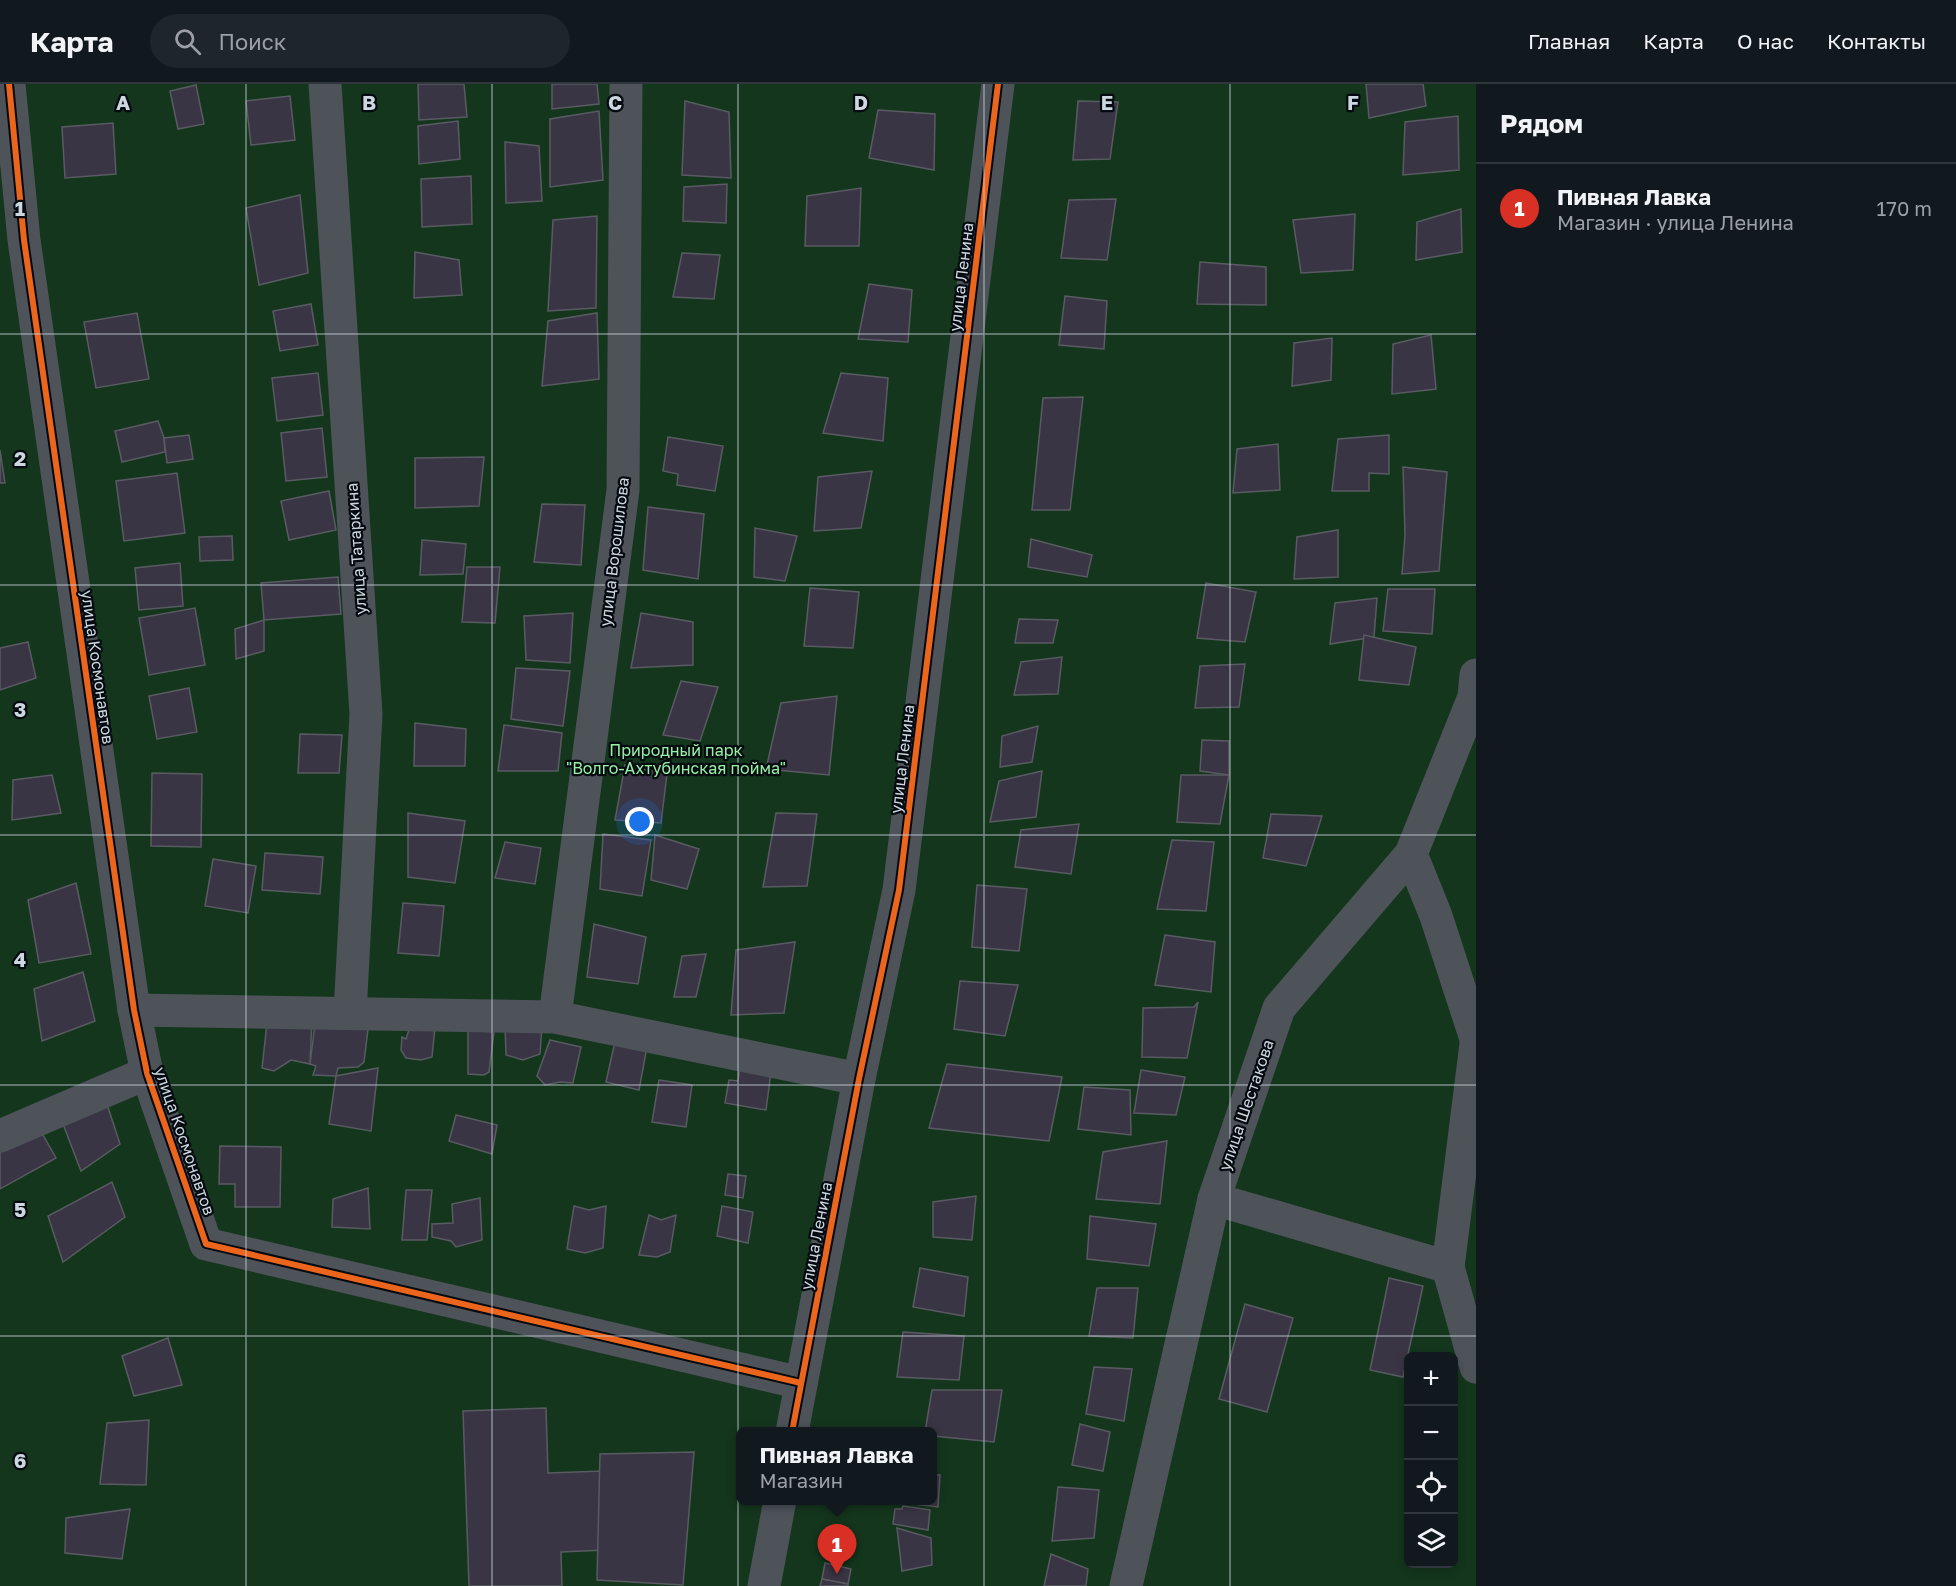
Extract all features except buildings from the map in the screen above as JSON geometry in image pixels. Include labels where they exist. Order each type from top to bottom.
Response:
[{"type":"street","name":"улица Космонавтов","points":[[9,84],[12,241],[134,1010],[147,1072],[206,1244],[801,1383]]},
{"type":"street","name":"улица Татаркина","points":[[325,84],[366,714],[350,1013]]},
{"type":"street","name":"улица Ворошилова","points":[[555,1017],[623,490],[626,84]]},
{"type":"street","name":"улица Ленина","points":[[793,1427],[899,890],[998,84]]},
{"type":"street","name":"улица Шестакова","points":[[1126,1586],[1214,1199],[1279,1008],[1411,854],[1474,697],[1476,675]]},
{"type":"street","points":[[1411,854],[1436,916],[1476,1041],[1448,1267],[1476,1367]]},
{"type":"street","points":[[134,1010],[555,1017],[860,1079]]},
{"type":"street","points":[[0,1136],[147,1072]]},
{"type":"street","points":[[1214,1199],[1448,1267]]},
{"type":"street","points":[[764,1586],[779,1505]]},
{"type":"green space","name":"Природный парк \"Волго-Ахтубинская пойма\"","points":[[0,84],[1476,84],[1476,1586],[0,1586]]},
{"type":"cycle path","points":[[9,84],[24,240],[134,1010],[147,1073],[206,1244],[801,1383]]},
{"type":"cycle path","points":[[793,1427],[859,1079],[899,890],[998,84]]},
{"type":"place","name":"Пивная Лавка","points":[[837,1574]]}]
